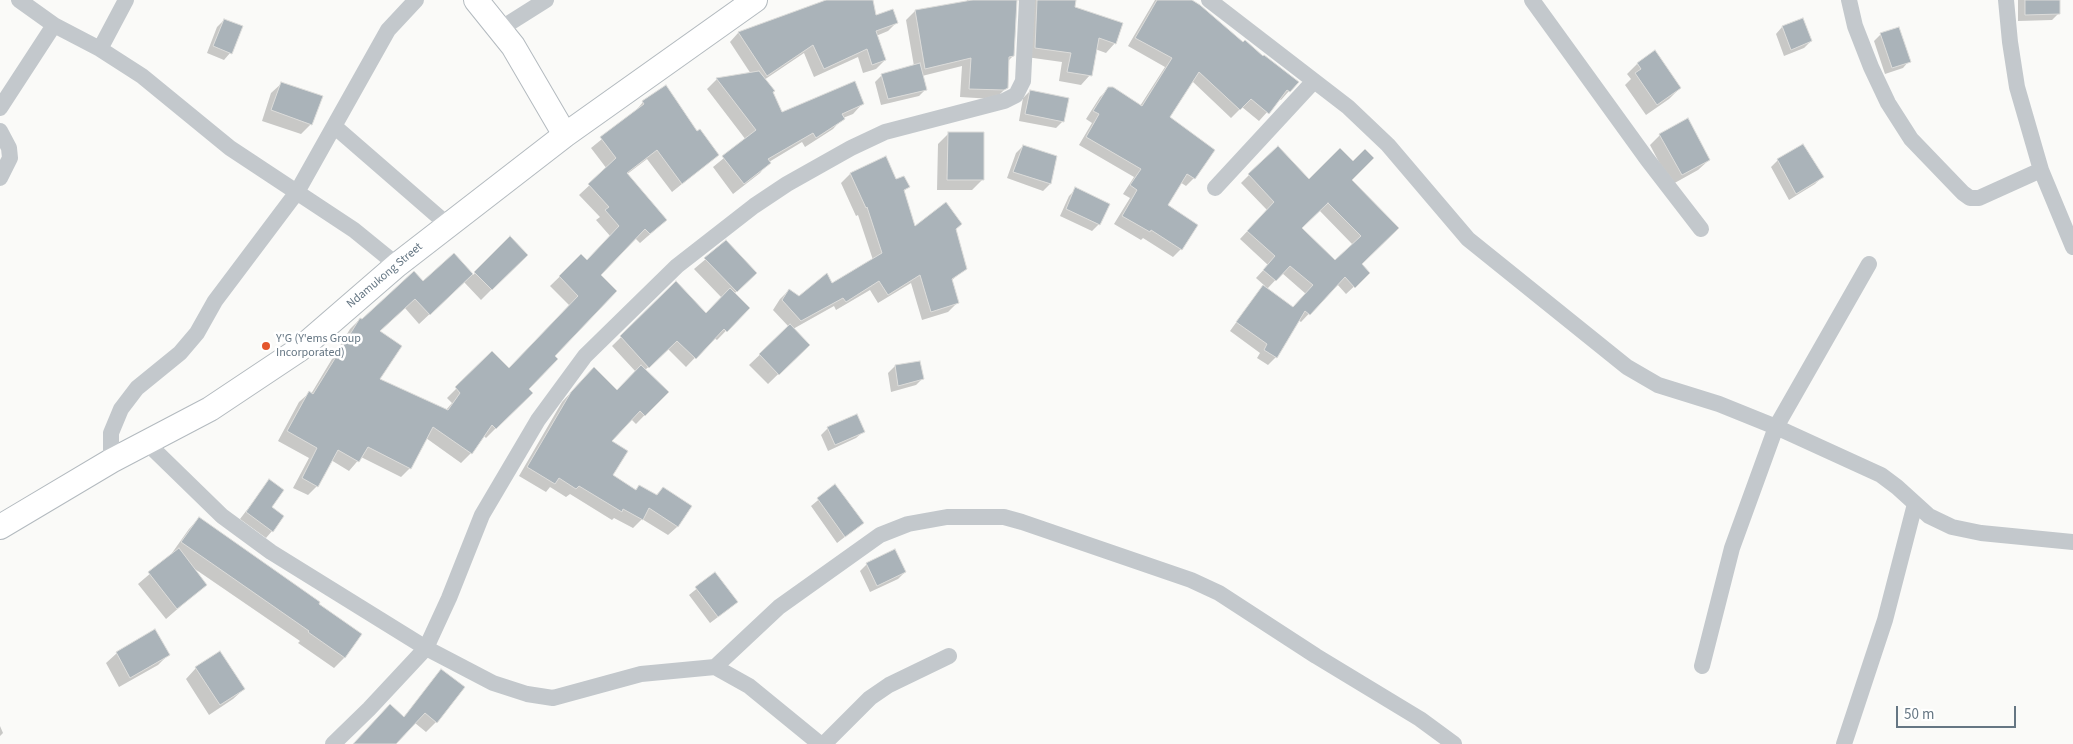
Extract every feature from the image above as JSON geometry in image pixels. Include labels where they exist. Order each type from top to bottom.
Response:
[{"type":"main road","points":[[476,0],[500,29],[532,75],[565,135]]},
{"type":"main road","name":"Ndamukong Street","points":[[0,527],[111,461],[210,410],[300,349],[396,265],[565,135],[755,0]]},
{"type":"street","points":[[20,0],[54,26],[100,49],[142,76],[230,148],[354,230],[396,265]]},
{"type":"street","points":[[100,49],[126,0]]},
{"type":"street","points":[[111,461],[111,432],[121,409],[137,388],[180,353],[197,333],[215,301],[297,192],[388,30],[416,0]]},
{"type":"street","points":[[500,29],[546,0]]},
{"type":"street","points":[[333,744],[369,710],[426,648],[449,598],[482,515],[538,420],[585,356],[677,266],[754,206],[787,184],[851,148],[885,132],[1004,101],[1016,95],[1023,81],[1027,0]]},
{"type":"street","points":[[1209,0],[1348,107],[1388,145],[1468,239],[1627,367],[1658,385],[1719,404],[1776,427],[1880,475],[1929,516],[1952,527],[2073,542]]},
{"type":"street","points":[[1532,0],[1647,159],[1701,229]]},
{"type":"street","points":[[1849,0],[1855,26],[1871,67],[1888,102],[1911,138],[1963,193],[1970,198],[1979,198],[2042,170]]},
{"type":"street","points":[[2006,0],[2017,87],[2042,170],[2073,247]]},
{"type":"street","points":[[0,108],[54,26]]},
{"type":"street","points":[[1215,188],[1314,81]]},
{"type":"street","points":[[334,126],[448,225]]},
{"type":"street","points":[[0,131],[9,148],[10,158],[0,178]]},
{"type":"street","points":[[1702,666],[1732,548],[1776,427],[1870,264]]},
{"type":"street","points":[[146,442],[222,516],[271,552],[426,648],[493,683],[527,694],[553,698],[641,674],[715,667],[749,686],[820,744]]},
{"type":"street","points":[[1844,744],[1885,620],[1916,504]]},
{"type":"street","points":[[715,667],[780,607],[880,536],[908,524],[947,517],[1004,517],[1192,580],[1219,593],[1316,656],[1420,719],[1453,744]]},
{"type":"street","points":[[824,744],[870,698],[889,685],[949,656]]},
{"type":"building","points":[[826,0],[873,0],[876,15],[893,9],[898,23],[876,31],[886,60],[872,65],[867,49],[824,69],[813,45],[767,76],[738,32]]},
{"type":"building","points":[[972,0],[1017,0],[1014,56],[1009,57],[1008,88],[1004,90],[969,89],[971,58],[925,69],[915,10]]},
{"type":"building","points":[[1037,0],[1076,0],[1075,7],[1123,23],[1116,44],[1099,38],[1092,76],[1067,72],[1071,53],[1035,48]]},
{"type":"building","points":[[1157,0],[1192,0],[1243,42],[1245,40],[1263,56],[1299,82],[1290,92],[1287,90],[1269,114],[1251,99],[1240,110],[1199,72],[1170,117],[1215,150],[1195,179],[1187,174],[1168,205],[1198,225],[1182,250],[1151,230],[1150,232],[1122,216],[1137,190],[1130,185],[1141,169],[1086,137],[1099,114],[1093,111],[1108,87],[1113,87],[1142,106],[1172,58],[1135,38]]},
{"type":"building","points":[[2025,0],[2060,0],[2060,14],[2025,15]]},
{"type":"building","points":[[1803,18],[1812,41],[1791,50],[1782,26]]},
{"type":"building","points":[[224,19],[243,26],[232,54],[213,46]]},
{"type":"building","points":[[1899,27],[1911,62],[1892,68],[1880,33]]},
{"type":"building","points":[[1655,50],[1681,88],[1657,105],[1635,73],[1641,69],[1637,63]]},
{"type":"building","points":[[920,63],[927,90],[888,99],[881,74]]},
{"type":"building","points":[[759,71],[775,91],[773,92],[782,112],[855,81],[864,104],[842,114],[845,119],[816,138],[813,133],[768,159],[771,163],[744,184],[722,156],[756,130],[716,78]]},
{"type":"building","points":[[281,82],[323,96],[312,125],[271,110]]},
{"type":"building","points":[[666,85],[697,131],[700,129],[719,155],[682,184],[657,150],[627,173],[667,220],[650,234],[645,229],[601,275],[617,291],[555,356],[558,359],[529,389],[533,393],[496,429],[492,425],[472,454],[433,427],[411,469],[368,447],[359,462],[338,450],[318,487],[302,478],[317,448],[287,431],[309,391],[313,394],[360,318],[362,319],[414,271],[423,281],[454,253],[473,274],[430,315],[415,299],[380,331],[402,346],[380,379],[448,410],[460,393],[455,387],[492,351],[509,368],[578,296],[559,276],[581,254],[587,260],[619,226],[605,210],[609,207],[588,184],[616,158],[600,137],[644,104],[642,101]]},
{"type":"building","points":[[1030,90],[1069,98],[1064,122],[1025,114]]},
{"type":"building","points":[[1688,118],[1710,160],[1682,175],[1659,134]]},
{"type":"building","points":[[948,132],[984,132],[984,180],[947,180]]},
{"type":"building","points":[[1803,144],[1824,177],[1796,194],[1777,159]]},
{"type":"building","points":[[1023,145],[1057,156],[1051,184],[1013,172]]},
{"type":"building","points":[[1278,146],[1309,179],[1340,148],[1353,161],[1365,149],[1374,158],[1352,180],[1399,228],[1362,264],[1370,273],[1355,288],[1345,277],[1310,315],[1305,311],[1277,358],[1264,350],[1267,344],[1236,322],[1263,285],[1293,307],[1313,285],[1290,266],[1276,281],[1263,270],[1275,256],[1247,231],[1274,202],[1248,174]],"holes":[[[1328,203],[1361,236],[1335,260],[1302,228]]]},
{"type":"building","points":[[886,156],[896,179],[904,176],[910,187],[904,190],[915,226],[946,202],[962,224],[956,229],[967,269],[952,279],[959,303],[931,312],[920,275],[888,295],[879,281],[846,302],[843,298],[801,321],[782,300],[789,289],[799,296],[827,273],[832,283],[882,253],[867,207],[850,173]]},
{"type":"building","points":[[1075,187],[1110,204],[1100,225],[1066,209]]},
{"type":"building","points":[[510,236],[528,255],[492,290],[474,272]]},
{"type":"building","points":[[726,240],[757,273],[737,292],[704,258]]},
{"type":"building","points":[[676,281],[706,313],[730,288],[750,308],[727,332],[724,329],[696,359],[677,341],[649,368],[620,336]]},
{"type":"building","points":[[790,324],[810,345],[779,375],[759,354]]},
{"type":"building","points":[[920,361],[924,379],[898,386],[895,365]]},
{"type":"building","points":[[641,365],[669,392],[645,416],[640,411],[612,441],[628,451],[613,475],[636,490],[639,485],[657,495],[663,487],[692,506],[678,527],[649,508],[643,520],[623,509],[622,512],[579,486],[576,489],[559,478],[555,484],[527,467],[571,392],[594,367],[617,390]]},
{"type":"building","points":[[857,414],[865,432],[835,445],[827,427]]},
{"type":"building","points":[[269,479],[284,490],[272,507],[284,516],[273,532],[246,512]]},
{"type":"building","points":[[835,484],[864,523],[845,537],[817,498]]},
{"type":"building","points":[[199,517],[320,602],[319,604],[362,634],[345,658],[181,542]]},
{"type":"building","points":[[179,548],[207,585],[177,609],[148,572]]},
{"type":"building","points":[[895,549],[906,572],[877,586],[866,563]]},
{"type":"building","points":[[715,572],[738,602],[718,617],[695,587]]},
{"type":"building","points":[[155,629],[170,655],[130,678],[116,652]]},
{"type":"building","points":[[220,651],[245,689],[220,705],[195,667]]},
{"type":"building","points":[[441,669],[465,687],[437,723],[425,713],[396,744],[353,744],[390,704],[404,717]]},
{"type":"place","name":"Y'G (Y'ems Group Incorporated)","points":[[266,346]]}]
